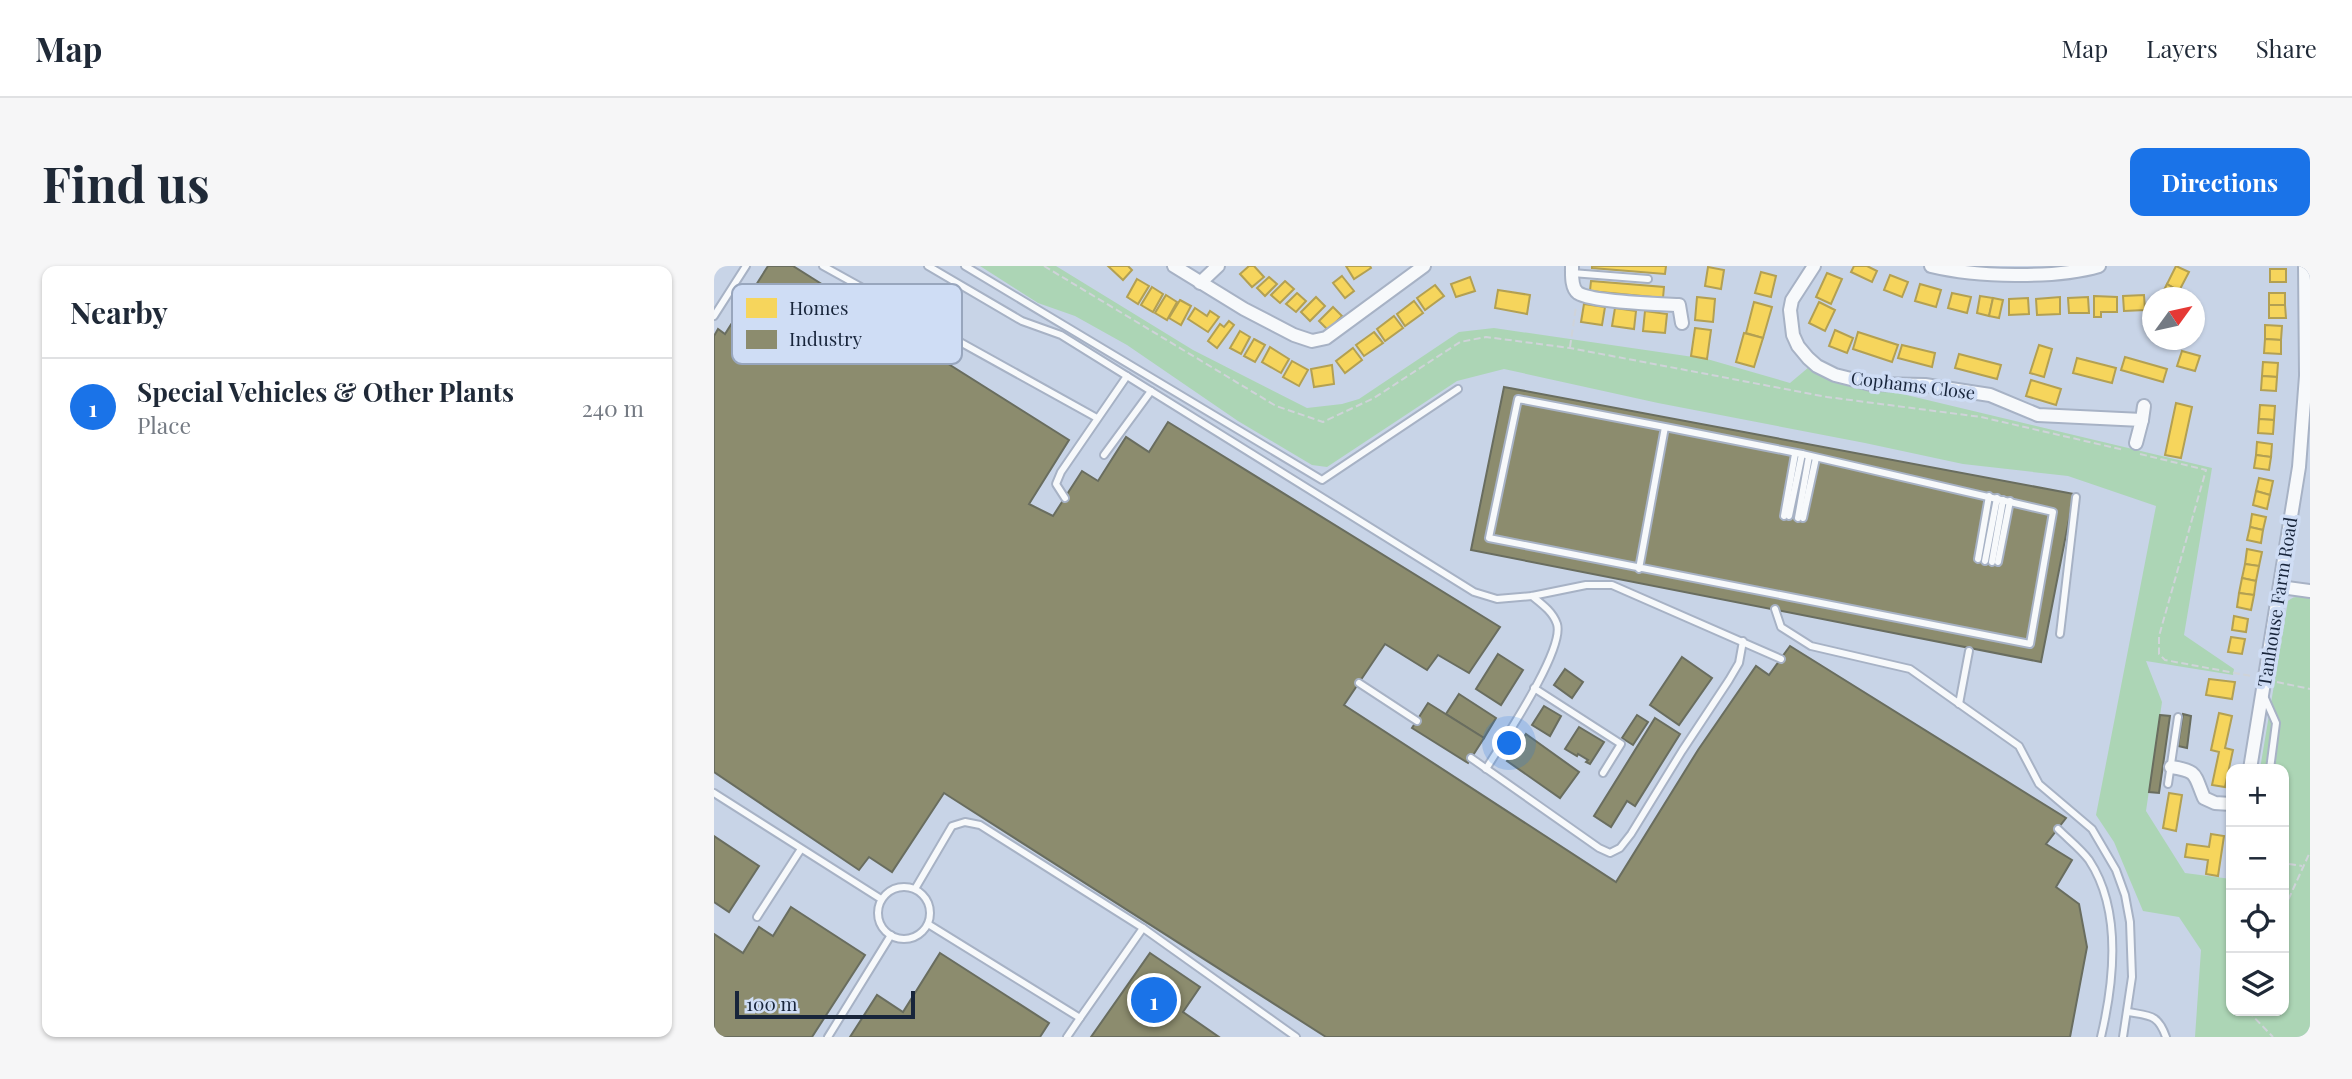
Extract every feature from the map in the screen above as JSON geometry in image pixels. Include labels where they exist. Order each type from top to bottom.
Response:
[{"type":"street","points":[[1174,266],[1294,335],[1312,341],[1326,338],[1421,267]]},
{"type":"street","points":[[1200,283],[1218,266]]},
{"type":"street","name":"Cophams Close","points":[[1814,266],[1792,300],[1790,310],[1793,335],[1808,358],[1835,375],[1871,384],[1925,384],[1990,396],[2038,415],[2142,420]]},
{"type":"street","points":[[1931,266],[1985,271],[2050,272],[2099,266]]},
{"type":"street","name":"Tanhouse Farm Road","points":[[2251,764],[2300,454],[2306,376],[2305,266]]},
{"type":"street","points":[[1572,270],[1574,288],[1579,293],[1610,300],[1681,299],[1682,323]]},
{"type":"street","points":[[2135,448],[2144,405]]},
{"type":"street","points":[[2280,587],[2310,591]]},
{"type":"street","points":[[2171,767],[2189,770],[2195,776],[2204,798],[2226,804]]},
{"type":"lane","points":[[735,284],[747,266]]},
{"type":"lane","points":[[823,266],[855,284]]},
{"type":"lane","points":[[928,266],[959,284]]},
{"type":"lane","points":[[965,266],[1322,480],[1458,389]]},
{"type":"lane","points":[[1572,270],[1648,279]]},
{"type":"lane","points":[[962,286],[1022,321],[1060,335],[1474,592],[1497,598],[1532,596],[1587,585],[1612,585],[1781,659]]},
{"type":"lane","points":[[714,316],[732,289]]},
{"type":"lane","points":[[962,343],[1097,418]]},
{"type":"lane","points":[[1065,498],[1056,484],[1061,472],[1127,376]]},
{"type":"lane","points":[[1104,455],[1151,391]]},
{"type":"lane","points":[[1518,399],[1806,456],[2053,512],[2031,644],[1489,538],[1518,399]]},
{"type":"lane","points":[[1639,569],[1665,427]]},
{"type":"lane","points":[[1786,516],[1806,456]]},
{"type":"lane","points":[[1800,518],[1806,456]]},
{"type":"lane","points":[[2060,634],[2076,497]]},
{"type":"lane","points":[[2000,499],[1988,561],[2000,499]]},
{"type":"lane","points":[[1486,769],[1542,676],[1552,653],[1558,626],[1549,610],[1532,596]]},
{"type":"lane","points":[[1776,609],[1781,627],[1811,646],[1910,669],[2019,746],[2039,784],[2092,829],[2125,895],[2130,922],[2132,977],[2123,1037]]},
{"type":"lane","points":[[1471,758],[1610,853],[1620,848],[1631,834],[1729,680],[1739,663],[1743,641]]},
{"type":"lane","points":[[1959,704],[1969,651]]},
{"type":"lane","points":[[1359,683],[1417,721]]},
{"type":"lane","points":[[1534,688],[1621,744],[1603,773]]},
{"type":"lane","points":[[2263,695],[2276,723],[2271,764]]},
{"type":"lane","points":[[2168,784],[2178,717]]},
{"type":"lane","points":[[714,793],[881,899]]},
{"type":"lane","points":[[915,889],[952,826],[965,822],[980,825],[1143,928],[1296,1037]]},
{"type":"lane","points":[[2058,829],[2088,860],[2102,888],[2111,928],[2110,973],[2101,1037]]},
{"type":"lane","points":[[757,917],[802,849]]},
{"type":"lane","points":[[894,888],[915,889],[928,902],[928,924],[918,936],[910,939],[891,935],[884,930],[878,909],[881,899],[894,888]]},
{"type":"lane","points":[[928,924],[1080,1018]]},
{"type":"lane","points":[[1068,1037],[1143,928]]},
{"type":"lane","points":[[828,1037],[891,935]]},
{"type":"lane","points":[[2128,1012],[2156,1018],[2166,1037]]},
{"type":"path","points":[[1044,266],[1276,406],[1323,422],[1374,398],[1461,342],[1486,337],[1570,348],[1827,397],[1981,417],[2124,450]]},
{"type":"path","points":[[1570,348],[1579,293]]},
{"type":"path","points":[[2135,448],[2206,470],[2159,636],[2159,654],[2165,660],[2266,678],[2310,689]]},
{"type":"path","points":[[2289,898],[2310,852]]},
{"type":"path","points":[[2289,864],[2303,866]]},
{"type":"path","points":[[2253,1016],[2273,1037]]},
{"type":"green space","points":[[980,266],[1056,266],[1193,350],[1307,408],[1359,399],[1459,332],[1494,328],[1707,359],[1790,383],[1809,367],[1852,385],[1898,393],[2212,468],[2184,635],[2234,669],[2233,675],[2146,661],[2162,702],[2146,811],[2185,873],[2226,878],[2226,1016],[2289,1016],[2289,764],[2261,764],[2288,601],[2296,597],[2310,598],[2310,1037],[2195,1037],[2201,950],[2179,917],[2143,911],[2114,842],[2096,815],[2156,506],[2068,476],[1963,464],[1504,369],[1457,381],[1327,467],[1312,465],[1238,421],[1127,345],[1075,316],[1038,303]]},
{"type":"building: Homes","points":[[1108,266],[1128,266],[1132,270],[1123,280]]},
{"type":"building: Homes","points":[[1249,266],[1254,266],[1264,277],[1252,287],[1240,274]]},
{"type":"building: Homes","points":[[1346,266],[1370,266],[1371,268],[1354,279]]},
{"type":"building: Homes","points":[[1592,266],[1666,266],[1665,274]]},
{"type":"building: Homes","points":[[1854,266],[1867,266],[1877,271],[1872,282],[1851,272]]},
{"type":"building: Homes","points":[[2176,266],[2189,272],[2181,287],[2167,284]]},
{"type":"building: Homes","points":[[1708,267],[1724,270],[1721,289],[1705,286]]},
{"type":"building: Homes","points":[[2270,269],[2286,269],[2286,282],[2270,282]]},
{"type":"building: Homes","points":[[1761,272],[1776,276],[1771,297],[1755,293]]},
{"type":"building: Homes","points":[[1827,273],[1842,279],[1831,304],[1816,297]]},
{"type":"building: Homes","points":[[1890,275],[1908,282],[1902,297],[1884,290]]},
{"type":"building: Homes","points":[[1342,276],[1354,291],[1345,298],[1333,283]]},
{"type":"building: Homes","points":[[1269,277],[1277,284],[1265,296],[1257,288]]},
{"type":"building: Homes","points":[[1470,277],[1475,291],[1456,297],[1451,284]]},
{"type":"building: Homes","points":[[1137,279],[1149,286],[1138,304],[1127,297]]},
{"type":"building: Homes","points":[[1285,281],[1294,289],[1280,303],[1271,295]]},
{"type":"building: Homes","points":[[1591,281],[1664,287],[1663,298],[1590,291]]},
{"type":"building: Homes","points":[[1920,284],[1941,290],[1936,307],[1915,301]]},
{"type":"building: Homes","points":[[1435,285],[1444,296],[1425,310],[1417,298]]},
{"type":"building: Homes","points":[[1152,287],[1163,294],[1153,312],[1141,305]]},
{"type":"building: Homes","points":[[1498,290],[1530,295],[1527,314],[1495,308]]},
{"type":"building: Homes","points":[[1297,293],[1306,301],[1296,312],[1286,304]]},
{"type":"building: Homes","points":[[1952,293],[1971,297],[1967,313],[1948,308]]},
{"type":"building: Homes","points":[[2269,293],[2285,293],[2285,305],[2269,305]]},
{"type":"building: Homes","points":[[1166,295],[1177,302],[1167,320],[1155,313]]},
{"type":"building: Homes","points":[[2142,295],[2142,310],[2124,311],[2123,296]]},
{"type":"building: Homes","points":[[1980,296],[1993,298],[1989,316],[1977,313]]},
{"type":"building: Homes","points":[[2094,296],[2117,297],[2117,312],[2101,312],[2101,317],[2094,317]]},
{"type":"building: Homes","points":[[1316,297],[1325,306],[1310,321],[1301,312]]},
{"type":"building: Homes","points":[[1697,297],[1715,299],[1713,322],[1695,320]]},
{"type":"building: Homes","points":[[2060,297],[2060,314],[2037,315],[2036,299]]},
{"type":"building: Homes","points":[[2088,297],[2089,313],[2069,313],[2068,298]]},
{"type":"building: Homes","points":[[1993,298],[2003,300],[1999,318],[1989,316]]},
{"type":"building: Homes","points":[[2028,298],[2029,314],[2009,315],[2009,299]]},
{"type":"building: Homes","points":[[1180,300],[1191,306],[1181,325],[1169,318]]},
{"type":"building: Homes","points":[[1414,301],[1423,313],[1405,326],[1397,314]]},
{"type":"building: Homes","points":[[1754,302],[1772,307],[1763,338],[1746,333]]},
{"type":"building: Homes","points":[[1819,302],[1835,310],[1825,331],[1809,323]]},
{"type":"building: Homes","points":[[1584,304],[1605,307],[1602,325],[1581,322]]},
{"type":"building: Homes","points":[[2269,305],[2285,305],[2286,318],[2269,318]]},
{"type":"building: Homes","points":[[1333,307],[1342,316],[1328,330],[1319,321]]},
{"type":"building: Homes","points":[[1195,308],[1207,316],[1210,311],[1219,317],[1208,332],[1188,319]]},
{"type":"building: Homes","points":[[1615,308],[1636,311],[1634,329],[1612,326]]},
{"type":"building: Homes","points":[[1645,311],[1667,314],[1665,333],[1643,331]]},
{"type":"building: Homes","points":[[1394,316],[1403,328],[1385,341],[1377,329]]},
{"type":"building: Homes","points":[[1229,321],[1234,325],[1217,348],[1208,341],[1220,324],[1224,327]]},
{"type":"building: Homes","points":[[2265,325],[2282,326],[2281,340],[2265,339]]},
{"type":"building: Homes","points":[[1695,328],[1711,330],[1707,359],[1691,356]]},
{"type":"building: Homes","points":[[1835,330],[1853,338],[1847,353],[1829,346]]},
{"type":"building: Homes","points":[[1240,331],[1250,337],[1241,354],[1230,348]]},
{"type":"building: Homes","points":[[1374,332],[1383,343],[1364,356],[1356,345]]},
{"type":"building: Homes","points":[[1858,332],[1898,345],[1892,362],[1853,349]]},
{"type":"building: Homes","points":[[1744,333],[1763,338],[1754,367],[1736,362]]},
{"type":"building: Homes","points":[[1254,339],[1265,345],[1255,362],[1244,356]]},
{"type":"building: Homes","points":[[2265,339],[2281,340],[2281,354],[2264,353]]},
{"type":"building: Homes","points":[[1902,345],[1935,353],[1932,367],[1898,358]]},
{"type":"building: Homes","points":[[2039,345],[2052,349],[2044,377],[2030,373]]},
{"type":"building: Homes","points":[[1270,347],[1289,359],[1281,373],[1262,362]]},
{"type":"building: Homes","points":[[1353,348],[1362,360],[1345,373],[1336,361]]},
{"type":"building: Homes","points":[[2182,351],[2200,356],[2195,371],[2177,366]]},
{"type":"building: Homes","points":[[1959,354],[2001,365],[1997,379],[1955,368]]},
{"type":"building: Homes","points":[[2125,357],[2167,369],[2163,382],[2121,370]]},
{"type":"building: Homes","points":[[2077,358],[2116,368],[2112,383],[2073,373]]},
{"type":"building: Homes","points":[[1292,361],[1308,370],[1299,386],[1283,377]]},
{"type":"building: Homes","points":[[2263,362],[2278,363],[2277,377],[2262,376]]},
{"type":"building: Homes","points":[[1332,365],[1334,384],[1314,387],[1311,369]]},
{"type":"building: Homes","points":[[2262,376],[2277,377],[2276,391],[2261,390]]},
{"type":"building: Homes","points":[[2031,380],[2061,389],[2056,405],[2026,396]]},
{"type":"building: Homes","points":[[2176,403],[2192,407],[2181,458],[2165,455]]},
{"type":"building: Homes","points":[[2260,405],[2275,406],[2274,420],[2259,419]]},
{"type":"building: Homes","points":[[2259,419],[2274,420],[2273,434],[2258,433]]},
{"type":"building: Homes","points":[[2257,442],[2272,444],[2271,457],[2256,455]]},
{"type":"building: Homes","points":[[2256,455],[2271,457],[2269,470],[2254,468]]},
{"type":"building: Homes","points":[[2259,478],[2273,481],[2270,495],[2256,491]]},
{"type":"building: Homes","points":[[2256,491],[2270,495],[2267,509],[2253,505]]},
{"type":"building: Homes","points":[[2252,514],[2266,517],[2263,530],[2250,527]]},
{"type":"building: Homes","points":[[2250,527],[2263,530],[2261,543],[2247,540]]},
{"type":"building: Homes","points":[[2247,549],[2262,552],[2259,566],[2245,564]]},
{"type":"building: Homes","points":[[2245,564],[2259,566],[2256,581],[2242,578]]},
{"type":"building: Homes","points":[[2242,578],[2256,581],[2254,595],[2239,593]]},
{"type":"building: Homes","points":[[2239,593],[2254,595],[2251,610],[2237,607]]},
{"type":"building: Homes","points":[[2234,616],[2248,619],[2246,632],[2232,630]]},
{"type":"building: Homes","points":[[2231,637],[2245,639],[2242,654],[2228,652]]},
{"type":"building: Homes","points":[[2209,679],[2235,682],[2232,699],[2206,695]]},
{"type":"building: Homes","points":[[2219,713],[2232,716],[2225,748],[2233,750],[2230,764],[2226,764],[2225,787],[2212,785],[2219,752],[2211,750]]},
{"type":"building: Homes","points":[[2169,793],[2182,795],[2176,831],[2163,828]]},
{"type":"building: Homes","points":[[2211,834],[2224,836],[2218,876],[2206,874],[2208,860],[2185,857],[2187,844],[2209,847]]},
{"type":"building: Industry","points":[[768,266],[793,266],[822,284],[757,284]]},
{"type":"building: Industry","points":[[732,323],[732,364],[948,364],[1069,440],[1029,504],[1053,516],[1082,471],[1098,481],[1126,437],[1149,452],[1168,422],[1500,627],[1469,673],[1438,655],[1427,670],[1385,644],[1344,705],[1616,882],[1698,750],[1756,666],[1769,675],[1790,646],[2066,818],[2046,844],[2072,860],[2056,887],[2079,904],[2087,947],[2070,1037],[1326,1037],[944,793],[892,872],[869,857],[859,870],[714,772],[714,336],[718,329],[725,334]]},
{"type":"building: Industry","points":[[1504,387],[2074,494],[2041,662],[1471,550]]},
{"type":"building: Industry","points":[[1498,654],[1523,670],[1501,705],[1476,689]]},
{"type":"building: Industry","points":[[1682,657],[1712,678],[1679,725],[1650,705]]},
{"type":"building: Industry","points":[[1565,669],[1583,682],[1572,698],[1554,685]]},
{"type":"building: Industry","points":[[1459,694],[1496,718],[1484,738],[1446,714]]},
{"type":"building: Industry","points":[[1428,703],[1484,738],[1468,763],[1412,728]]},
{"type":"building: Industry","points":[[1544,706],[1561,716],[1550,736],[1532,725]]},
{"type":"building: Industry","points":[[2183,714],[2191,716],[2187,748],[2178,746]]},
{"type":"building: Industry","points":[[1637,715],[1648,722],[1633,745],[1622,738]]},
{"type":"building: Industry","points":[[2160,715],[2170,716],[2159,793],[2149,792]]},
{"type":"building: Industry","points":[[1655,718],[1680,734],[1635,806],[1627,801],[1611,827],[1594,816]]},
{"type":"building: Industry","points":[[1579,727],[1604,742],[1590,764],[1578,754],[1577,756],[1565,749]]},
{"type":"building: Industry","points":[[1526,734],[1579,772],[1560,798],[1507,761]]},
{"type":"building: Industry","points":[[714,836],[759,866],[729,912],[714,902]]},
{"type":"building: Industry","points":[[791,907],[865,955],[812,1037],[714,1037],[714,934],[743,953],[759,927],[773,936]]},
{"type":"building: Industry","points":[[940,953],[1049,1023],[1040,1037],[850,1037],[877,995],[903,1012]]},
{"type":"building: Industry","points":[[1150,953],[1200,987],[1183,1012],[1219,1037],[1091,1037]]},
{"type":"place","name":"Special Vehicles & Other Plants","points":[[1154,1000]]}]
